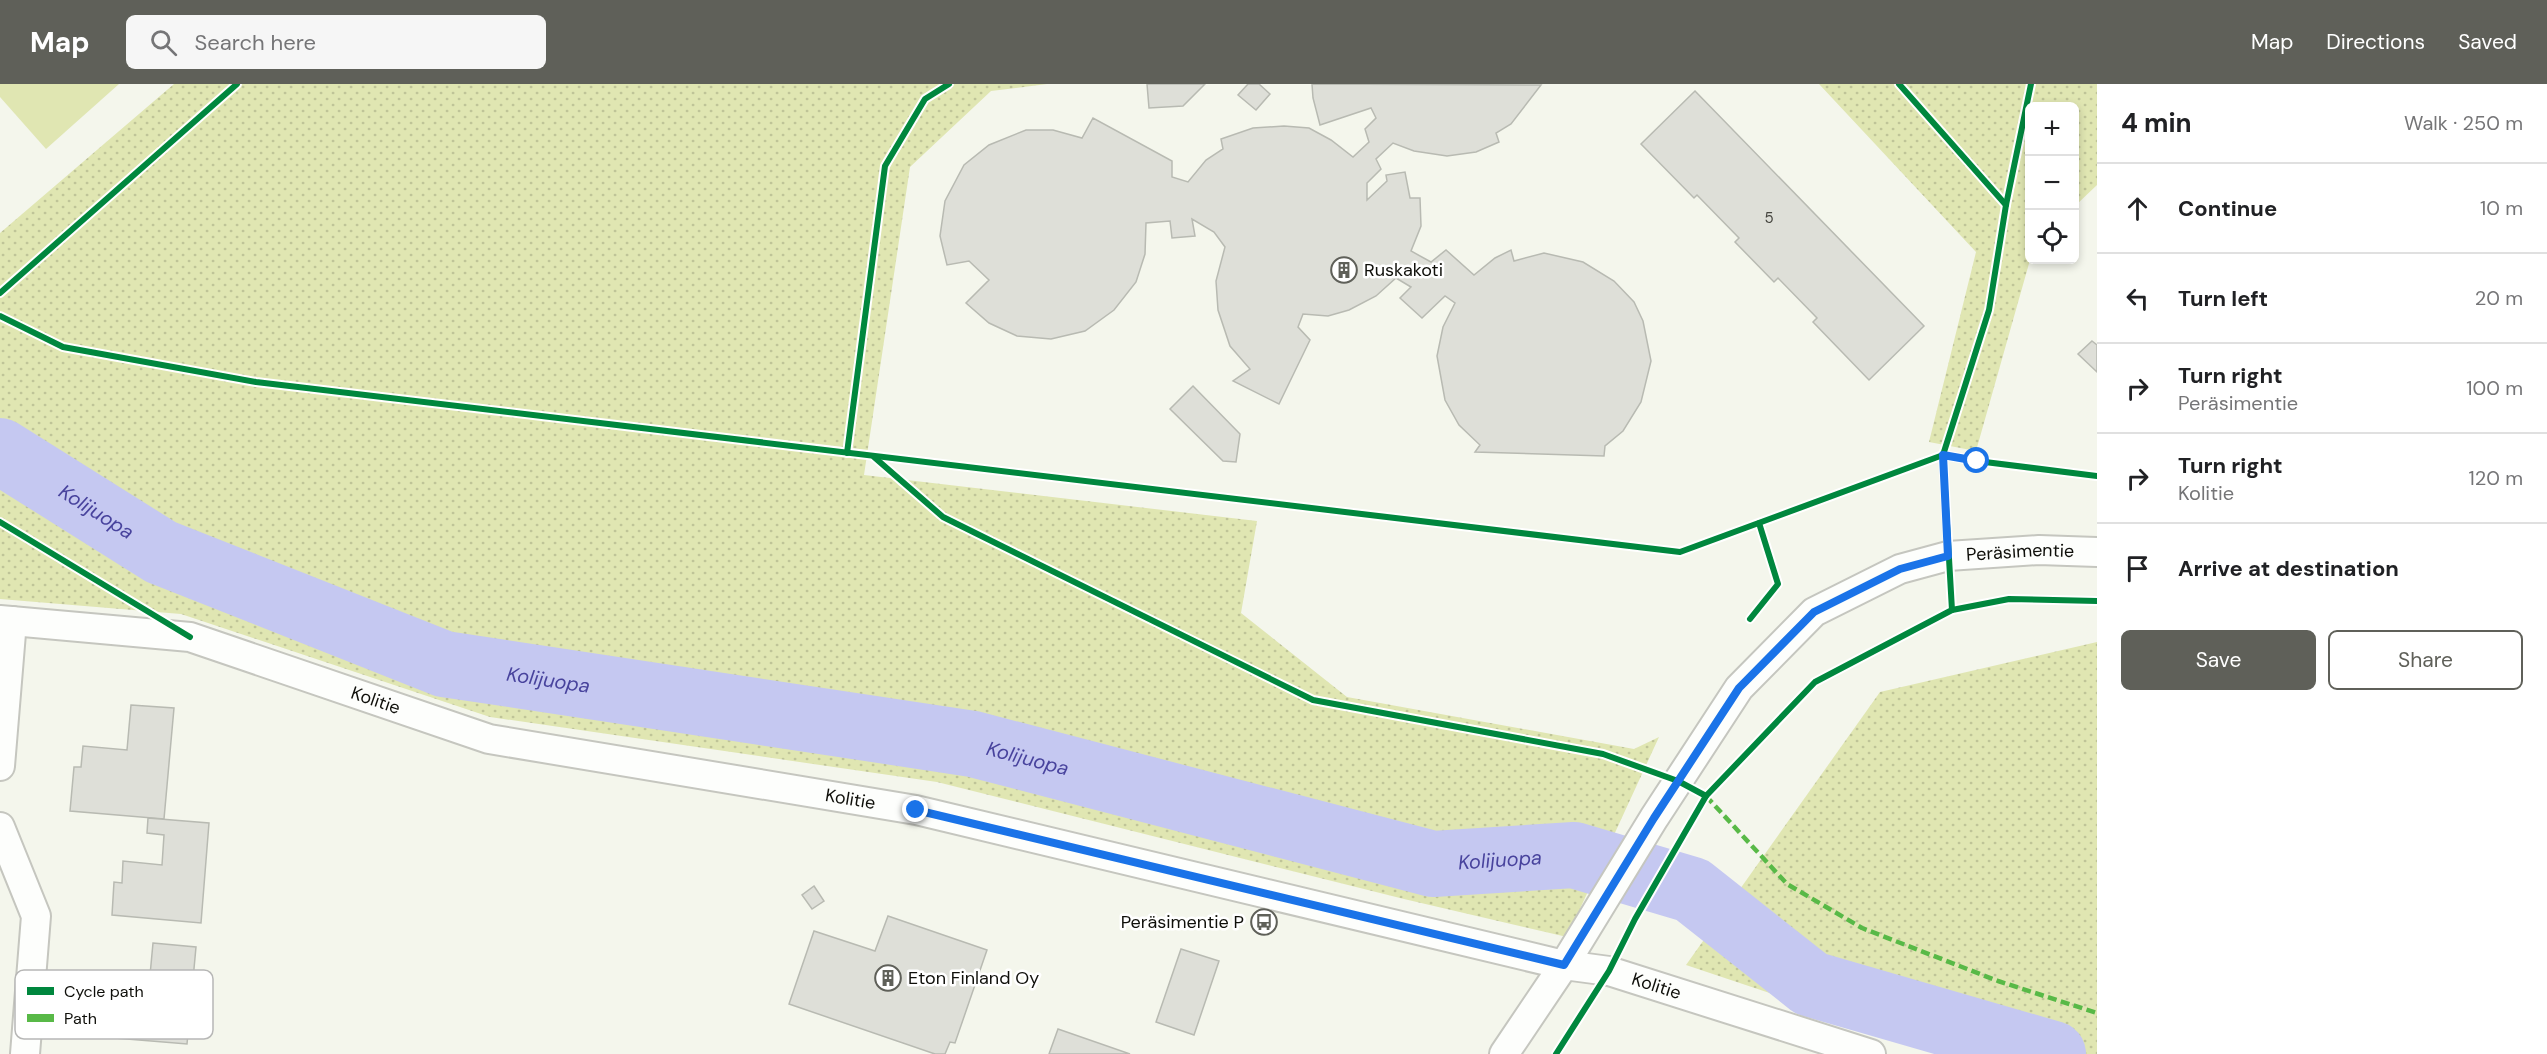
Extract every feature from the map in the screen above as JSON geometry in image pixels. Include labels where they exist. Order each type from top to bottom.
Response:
[{"type":"street","name":"Peräsimentie","points":[[1504,1054],[1564,965],[1654,818],[1739,688],[1814,612],[1900,569],[1948,556],[2038,550],[2097,552]]},
{"type":"street","points":[[0,766],[6,620]]},
{"type":"street","name":"Kolitie","points":[[6,620],[190,638],[489,739],[916,810],[1564,965],[1609,971],[1871,1054]]},
{"type":"street","points":[[0,828],[36,916],[32,970]]},
{"type":"street","points":[[25,1054],[26,1039]]},
{"type":"green space","points":[[0,84],[119,84],[46,149],[0,97]]},
{"type":"green space","points":[[174,84],[1047,84],[991,91],[910,167],[864,475],[1257,521],[1241,613],[1347,697],[1634,749],[1659,737],[1567,937],[1404,899],[937,782],[490,717],[181,614],[0,599],[0,233]]},
{"type":"green space","points":[[1819,84],[2097,84],[2097,185],[2079,202],[2079,102],[2025,102],[2025,264],[2029,264],[1976,451],[1929,442],[1976,252]]},
{"type":"green space","points":[[2097,642],[2097,1054],[1952,1054],[1686,965],[1880,692]]},
{"type":"building","points":[[1147,84],[1205,84],[1183,106],[1149,108]]},
{"type":"building","points":[[1248,84],[1259,84],[1270,94],[1256,110],[1238,95]]},
{"type":"building","name":"Ruskakoti","points":[[1312,84],[1541,85],[1511,124],[1496,133],[1499,142],[1476,152],[1447,156],[1414,151],[1393,143],[1376,159],[1381,169],[1367,183],[1367,200],[1387,181],[1386,175],[1405,172],[1410,198],[1420,198],[1421,226],[1411,251],[1431,262],[1446,250],[1474,275],[1495,258],[1511,250],[1514,261],[1544,253],[1583,262],[1614,281],[1634,302],[1643,321],[1651,361],[1641,402],[1623,431],[1605,446],[1604,456],[1475,452],[1480,445],[1459,425],[1445,400],[1437,356],[1443,327],[1455,303],[1445,296],[1422,318],[1400,298],[1411,287],[1396,278],[1376,296],[1349,310],[1328,316],[1303,314],[1298,327],[1310,340],[1279,404],[1233,381],[1250,369],[1230,346],[1218,310],[1216,281],[1225,247],[1214,232],[1192,219],[1195,236],[1172,238],[1170,221],[1146,223],[1145,254],[1136,282],[1114,310],[1085,331],[1051,339],[1017,336],[989,323],[966,303],[989,280],[969,261],[947,265],[940,236],[945,201],[964,165],[989,145],[1026,130],[1053,130],[1082,138],[1093,118],[1172,161],[1172,177],[1188,182],[1206,160],[1223,149],[1221,139],[1253,128],[1284,126],[1309,128],[1331,140],[1353,157],[1369,142],[1365,129],[1376,118],[1371,108],[1320,125]]},
{"type":"building","points":[[1695,91],[1924,326],[1869,380],[1813,322],[1817,318],[1778,278],[1774,282],[1735,242],[1739,238],[1697,195],[1694,198],[1641,144]]},
{"type":"building","points":[[2092,341],[2097,345],[2097,372],[2078,354]]},
{"type":"building","points":[[1193,386],[1240,434],[1236,462],[1223,461],[1170,409]]},
{"type":"building","points":[[131,705],[174,708],[164,819],[70,811],[74,767],[81,767],[83,746],[127,750]]},
{"type":"building","points":[[148,818],[209,823],[201,923],[112,915],[114,882],[122,883],[123,861],[162,865],[164,835],[147,833]]},
{"type":"building","points":[[814,886],[824,901],[812,909],[802,895]]},
{"type":"building","name":"Eton Finland Oy","points":[[888,916],[987,950],[955,1043],[950,1042],[945,1054],[935,1054],[789,1004],[814,931],[875,951]]},
{"type":"building","points":[[153,943],[196,947],[194,970],[150,970]]},
{"type":"building","points":[[1181,949],[1219,961],[1194,1035],[1156,1022]]},
{"type":"building","points":[[1058,1029],[1130,1054],[1049,1054]]},
{"type":"building","points":[[127,1039],[187,1039],[187,1044]]},
{"type":"waterway","name":"Kolijuopa","points":[[0,451],[161,552],[444,664],[973,744],[1433,864],[1574,855],[1692,890],[1811,984],[2053,1054]]},
{"type":"marked path","points":[[1706,796],[1787,884],[1862,928],[1998,981],[2097,1013]]},
{"type":"cycle path","points":[[0,293],[237,84]]},
{"type":"cycle path","points":[[847,453],[885,166],[925,99],[949,84]]},
{"type":"cycle path","points":[[1899,84],[2006,205]]},
{"type":"cycle path","points":[[1556,1054],[1609,971],[1635,919],[1706,796],[1815,682],[1952,610],[1943,455],[1989,310],[2006,205],[2031,84]]},
{"type":"cycle path","points":[[0,316],[63,347],[256,382],[1680,552],[1943,455],[2097,476]]},
{"type":"cycle path","points":[[874,457],[943,517],[1313,700],[1603,754],[1678,781],[1706,796]]},
{"type":"cycle path","points":[[0,522],[190,637]]},
{"type":"cycle path","points":[[1750,619],[1778,584],[1759,523]]},
{"type":"cycle path","points":[[1952,610],[2009,599],[2097,601]]},
{"type":"place","name":"Ruskakoti","points":[[1344,270]]},
{"type":"place","name":"Peräsimentie P","points":[[1264,922]]},
{"type":"place","name":"Eton Finland Oy","points":[[888,978]]},
{"type":"route","points":[[916,810],[1564,965],[1654,818],[1739,688],[1814,612],[1900,569],[1948,556],[1943,455],[1977,461]]}]
